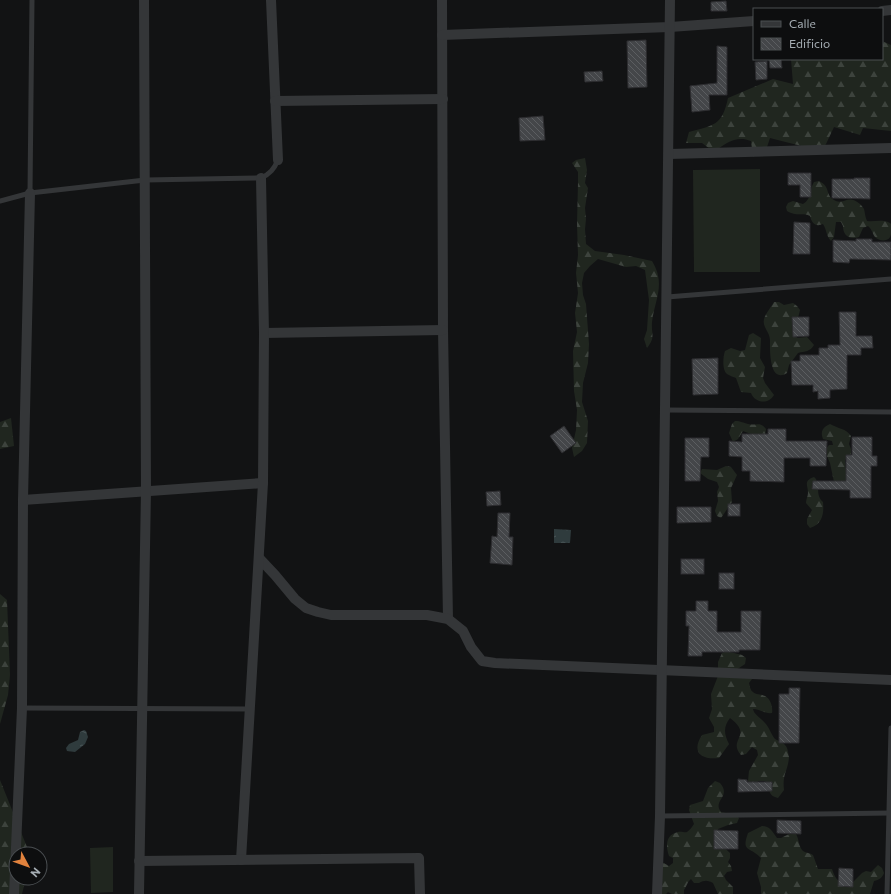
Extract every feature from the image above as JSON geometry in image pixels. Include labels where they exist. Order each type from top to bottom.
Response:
[{"type":"street","points":[[139,894],[146,490],[144,0]]},
{"type":"street","points":[[271,0],[278,160]]},
{"type":"street","points":[[442,0],[443,330],[448,619]]},
{"type":"street","points":[[657,894],[660,816],[666,410],[670,0]]},
{"type":"street","points":[[442,35],[670,27],[753,21]]},
{"type":"street","points":[[276,102],[443,99]]},
{"type":"street","points":[[669,154],[891,148]]},
{"type":"street","points":[[241,860],[264,483],[264,333],[261,178]]},
{"type":"street","points":[[14,894],[22,708],[23,500],[30,193]]},
{"type":"street","points":[[264,333],[443,330]]},
{"type":"street","points":[[23,500],[146,490],[264,483]]},
{"type":"street","points":[[259,558],[295,599],[306,608],[331,614],[427,616],[448,619],[463,631],[471,647],[482,661],[495,663],[891,680]]},
{"type":"street","points":[[139,861],[419,858],[420,894]]},
{"type":"lane","points":[[30,193],[32,0]]},
{"type":"lane","points":[[0,201],[30,193],[145,180],[261,178],[268,175],[275,169],[278,160]]},
{"type":"lane","points":[[667,297],[891,279]]},
{"type":"lane","points":[[666,410],[891,412]]},
{"type":"lane","points":[[22,708],[250,709]]},
{"type":"lane","points":[[886,894],[890,813],[891,728]]},
{"type":"lane","points":[[660,816],[890,813]]},
{"type":"green space","points":[[883,41],[891,45],[891,131],[863,128],[860,135],[834,127],[821,151],[770,138],[767,147],[753,157],[751,141],[746,139],[736,139],[731,141],[714,152],[702,143],[686,143],[689,132],[711,126],[720,119],[726,107],[728,98],[773,79],[793,84],[791,60],[883,60]]},
{"type":"green space","points":[[585,158],[587,170],[585,183],[588,188],[585,208],[586,244],[595,251],[652,261],[656,269],[659,284],[652,322],[652,338],[647,348],[644,339],[647,330],[649,300],[645,270],[636,266],[626,267],[598,259],[584,273],[582,283],[583,295],[586,304],[589,344],[588,363],[583,383],[582,402],[588,421],[587,443],[582,451],[574,457],[572,448],[576,430],[577,410],[574,391],[573,351],[577,332],[575,313],[578,293],[576,273],[578,255],[578,172],[572,163],[576,160]]},
{"type":"green space","points":[[760,169],[760,272],[694,272],[693,170]]},
{"type":"green space","points":[[819,181],[827,188],[831,198],[834,200],[840,202],[849,199],[860,204],[864,209],[867,221],[881,221],[890,223],[891,234],[889,239],[877,239],[868,226],[863,228],[859,237],[853,238],[846,235],[841,222],[836,222],[834,237],[831,241],[823,224],[815,224],[810,216],[794,214],[787,211],[786,207],[788,203],[793,201],[803,204],[806,202],[814,182]]},
{"type":"green space","points":[[774,302],[779,302],[784,305],[793,303],[797,306],[800,310],[796,327],[797,338],[807,337],[814,345],[809,350],[798,353],[789,365],[787,373],[781,375],[777,374],[772,364],[770,337],[764,322],[766,315]]},
{"type":"green space","points":[[753,333],[761,338],[760,358],[765,367],[763,378],[774,395],[768,400],[762,402],[755,399],[751,393],[741,392],[736,378],[725,372],[723,360],[725,351],[731,348],[740,351],[745,350],[749,335]]},
{"type":"green space","points":[[11,418],[14,446],[0,449],[0,422]]},
{"type":"green space","points":[[735,421],[746,424],[762,425],[766,429],[763,448],[756,436],[743,431],[738,439],[733,442],[729,433],[732,424]]},
{"type":"green space","points":[[830,424],[844,430],[851,436],[849,444],[851,454],[845,460],[846,470],[850,473],[848,482],[834,482],[830,463],[826,454],[826,449],[829,445],[833,445],[832,441],[823,439],[822,434],[824,428]]},
{"type":"green space","points":[[726,466],[731,467],[737,475],[731,488],[732,502],[721,518],[717,516],[715,511],[718,501],[717,492],[719,487],[717,482],[708,479],[700,473],[702,469],[717,470]]},
{"type":"green space","points":[[814,477],[818,483],[819,496],[823,502],[823,510],[822,518],[818,524],[810,528],[807,524],[807,519],[812,510],[806,503],[808,493],[807,482]]},
{"type":"green space","points":[[0,594],[7,600],[10,675],[8,695],[0,724]]},
{"type":"green space","points":[[726,651],[742,655],[746,658],[745,664],[736,670],[752,679],[749,683],[751,690],[756,694],[767,697],[771,704],[772,713],[753,709],[775,739],[782,742],[786,746],[789,757],[788,766],[784,776],[784,790],[778,798],[769,791],[768,783],[758,781],[757,787],[753,788],[748,781],[749,771],[758,755],[757,750],[752,747],[746,754],[741,755],[737,750],[740,729],[730,718],[726,724],[725,731],[729,744],[719,758],[707,758],[700,754],[698,750],[697,746],[702,735],[714,732],[714,727],[709,718],[712,709],[711,694],[718,676],[718,662],[722,653]]},
{"type":"green space","points":[[0,780],[27,846],[8,846],[8,886],[24,886],[22,894],[0,894]]},
{"type":"green space","points":[[715,781],[720,783],[724,792],[719,804],[721,812],[736,815],[739,818],[737,823],[718,829],[716,840],[730,853],[728,862],[732,871],[727,872],[724,876],[733,887],[733,894],[718,894],[713,883],[703,881],[694,883],[691,879],[684,890],[684,894],[672,894],[668,892],[666,894],[657,894],[660,861],[669,866],[673,863],[673,858],[669,856],[667,848],[669,838],[674,833],[687,832],[691,828],[694,824],[689,810],[690,805],[703,801],[708,788]]},
{"type":"green space","points":[[762,826],[769,828],[777,838],[781,838],[791,833],[796,834],[802,850],[813,855],[818,869],[832,869],[838,881],[851,884],[862,873],[866,871],[871,872],[878,865],[882,868],[884,873],[880,878],[874,881],[870,894],[761,894],[761,887],[757,873],[761,858],[746,847],[746,839],[748,833]]},
{"type":"green space","points":[[113,847],[113,892],[91,893],[90,848]]},
{"type":"water","points":[[554,529],[571,530],[570,543],[554,543]]},
{"type":"water","points":[[84,730],[86,731],[88,737],[85,744],[75,752],[67,751],[66,748],[69,744],[78,740],[80,732]]},
{"type":"building","points":[[726,1],[727,11],[711,11],[711,2]]},
{"type":"building","points":[[646,40],[647,87],[628,88],[627,41]]},
{"type":"building","points":[[717,46],[727,47],[727,95],[709,95],[710,110],[692,112],[690,86],[717,83]]},
{"type":"building","points":[[769,60],[781,60],[782,68],[770,68]]},
{"type":"building","points":[[767,61],[767,79],[756,80],[755,62]]},
{"type":"building","points":[[602,71],[603,81],[585,82],[584,72]]},
{"type":"building","points":[[543,116],[545,140],[520,141],[519,118]]},
{"type":"building","points":[[788,173],[811,173],[811,197],[800,197],[800,185],[788,185]]},
{"type":"building","points":[[870,178],[870,199],[832,198],[832,179]]},
{"type":"building","points":[[794,222],[810,223],[810,254],[793,254]]},
{"type":"building","points":[[856,239],[872,239],[872,242],[891,242],[891,260],[850,259],[849,263],[833,262],[833,240],[856,241]]},
{"type":"building","points":[[839,312],[856,312],[856,336],[872,336],[873,348],[861,348],[861,355],[847,355],[847,389],[830,390],[830,398],[818,399],[818,391],[813,392],[813,385],[792,385],[791,361],[800,361],[800,355],[819,355],[819,348],[828,348],[828,345],[840,345]]},
{"type":"building","points":[[792,317],[809,317],[809,336],[793,337]]},
{"type":"building","points":[[718,358],[718,394],[693,395],[692,359]]},
{"type":"building","points":[[564,426],[576,443],[562,453],[550,436]]},
{"type":"building","points":[[768,429],[786,429],[786,441],[827,441],[826,466],[810,466],[810,458],[784,458],[784,482],[750,481],[750,471],[742,471],[742,457],[729,456],[729,441],[742,442],[742,434],[768,434]]},
{"type":"building","points":[[852,437],[872,437],[872,456],[877,456],[877,466],[871,466],[871,498],[850,498],[850,490],[812,489],[813,481],[846,481],[846,455],[852,455]]},
{"type":"building","points":[[685,438],[709,438],[709,457],[701,457],[700,481],[685,481]]},
{"type":"building","points":[[500,491],[501,505],[487,506],[486,492]]},
{"type":"building","points":[[728,504],[740,504],[740,516],[728,516]]},
{"type":"building","points":[[677,507],[711,507],[711,522],[677,523]]},
{"type":"building","points":[[498,513],[510,513],[509,537],[513,537],[512,565],[490,563],[492,536],[497,537]]},
{"type":"building","points":[[681,559],[704,559],[704,574],[681,574]]},
{"type":"building","points":[[719,573],[734,573],[734,589],[719,589]]},
{"type":"building","points":[[696,601],[708,601],[708,611],[717,611],[717,632],[741,632],[741,611],[761,611],[760,650],[739,650],[739,652],[702,652],[702,656],[688,656],[689,626],[686,626],[686,611],[696,611]]},
{"type":"building","points":[[789,688],[800,688],[799,743],[779,743],[779,694],[789,694]]},
{"type":"building","points":[[738,779],[747,780],[747,782],[772,782],[772,791],[738,792]]},
{"type":"building","points":[[777,820],[801,821],[801,834],[777,833]]},
{"type":"building","points":[[714,830],[738,831],[738,849],[714,849]]},
{"type":"building","points":[[839,868],[853,869],[853,887],[838,886]]}]
